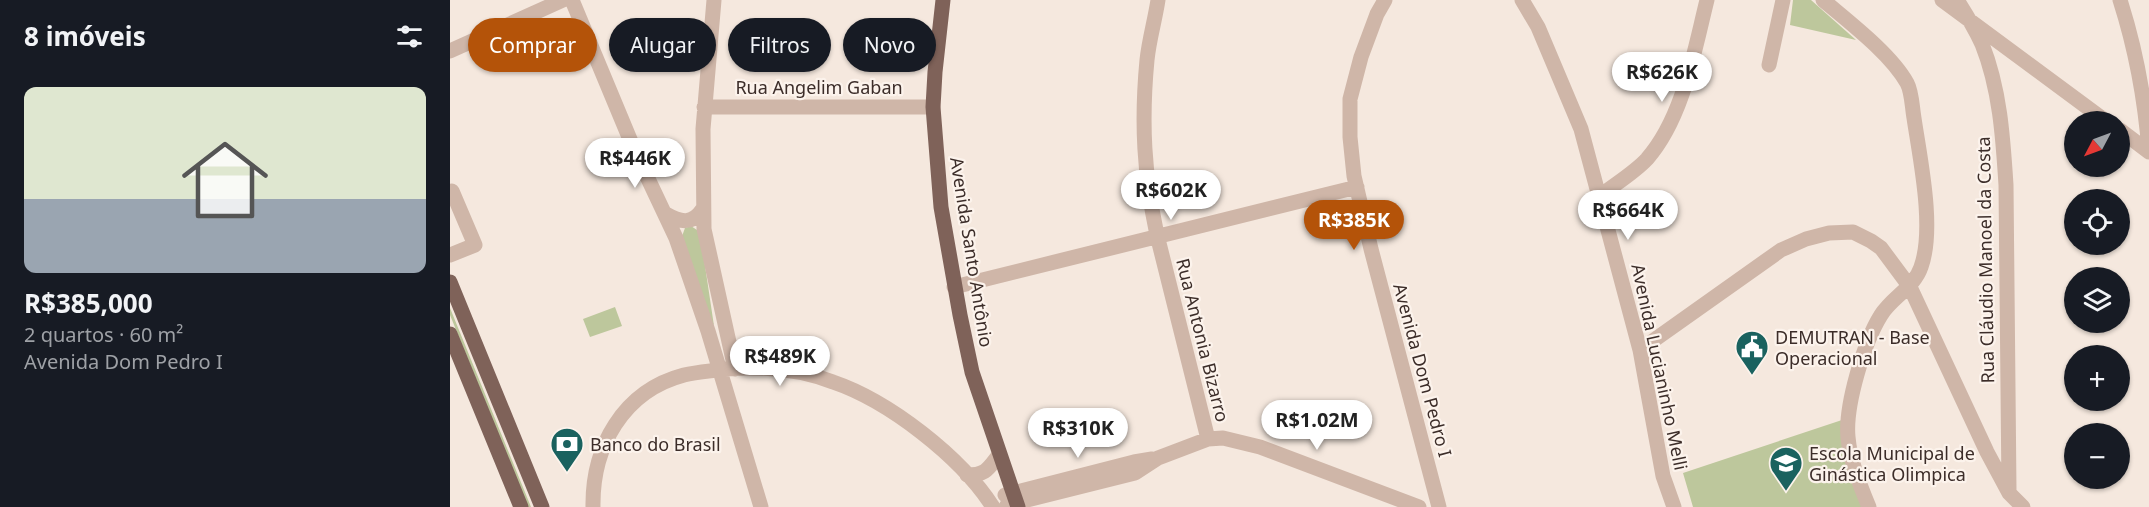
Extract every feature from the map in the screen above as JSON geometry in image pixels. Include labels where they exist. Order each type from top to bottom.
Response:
[{"type":"main road","name":"Avenida Santo Antônio","points":[[943,0],[934,72],[933,107],[941,207],[954,287],[972,372],[1002,462],[1003,482],[1009,502]]},
{"type":"main road","points":[[450,282],[542,507]]},
{"type":"main road","points":[[450,334],[520,507]]},
{"type":"street","points":[[450,51],[563,0]]},
{"type":"street","points":[[572,0],[634,149],[676,238],[708,332],[761,507]]},
{"type":"street","points":[[714,0],[704,107],[702,210],[704,229],[735,369]]},
{"type":"street","name":"Rua Antonia Bizarro","points":[[1158,0],[1148,57],[1144,107],[1144,152],[1157,236],[1208,439]]},
{"type":"street","name":"Avenida Dom Pedro I","points":[[1385,0],[1365,46],[1350,99],[1350,137],[1357,187],[1371,249],[1439,507]]},
{"type":"street","name":"Avenida Lucianinho Melli","points":[[1522,0],[1538,27],[1581,129],[1640,350],[1663,476],[1674,507]]},
{"type":"street","points":[[1600,196],[1645,160],[1667,131],[1679,102],[1707,0]]},
{"type":"street","points":[[1770,65],[1783,0]]},
{"type":"street","points":[[1823,0],[1889,57],[1908,84],[1925,187],[1926,246],[1921,268],[1910,287],[1892,301],[1881,315],[1868,343],[1849,412],[1848,436],[1855,469],[1869,507]]},
{"type":"street","points":[[1942,0],[2092,111]]},
{"type":"street","name":"Rua Cláudio Manoel da Costa","points":[[1957,0],[1982,45],[1996,95],[2004,146],[2007,185],[2009,493]]},
{"type":"street","points":[[2120,0],[2131,34],[2140,76],[2149,152]]},
{"type":"street","name":"Rua Angelim Gaban","points":[[704,107],[933,107]]},
{"type":"street","points":[[2130,138],[2149,152]]},
{"type":"street","points":[[954,287],[1357,187]]},
{"type":"street","points":[[450,192],[452,191],[475,245],[450,255]]},
{"type":"street","points":[[666,214],[686,222],[698,217],[702,210]]},
{"type":"street","points":[[676,238],[678,232],[687,224],[699,225],[704,229]]},
{"type":"street","points":[[1640,350],[1780,250],[1806,239],[1829,233],[1853,232],[1881,248],[1910,287],[1987,452],[2009,493],[2024,507]]},
{"type":"street","points":[[708,332],[717,334],[727,325]]},
{"type":"street","points":[[593,507],[600,454],[622,414],[641,395],[684,375],[751,368],[792,371],[833,381],[860,393],[913,424],[984,494],[1009,502],[1135,473],[1158,459],[1208,439],[1229,439],[1260,447],[1419,507]]},
{"type":"street","points":[[967,475],[978,475],[1002,462]]},
{"type":"green space","points":[[1793,0],[1811,0],[1856,40],[1790,25]]},
{"type":"green space","points":[[691,226],[700,232],[714,326],[698,292],[681,239],[685,228]]},
{"type":"green space","points":[[615,307],[622,326],[590,337],[583,319]]},
{"type":"green space","points":[[450,308],[531,507],[528,507],[450,315]]},
{"type":"green space","points":[[1848,418],[1866,507],[1693,507],[1683,473]]},
{"type":"place","name":"DEMUTRAN - Base Operacional","points":[[1752,376]]},
{"type":"place","name":"Banco do Brasil","points":[[567,473]]},
{"type":"place","name":"Escola Municipal de Ginástica Olimpica","points":[[1786,492]]}]
